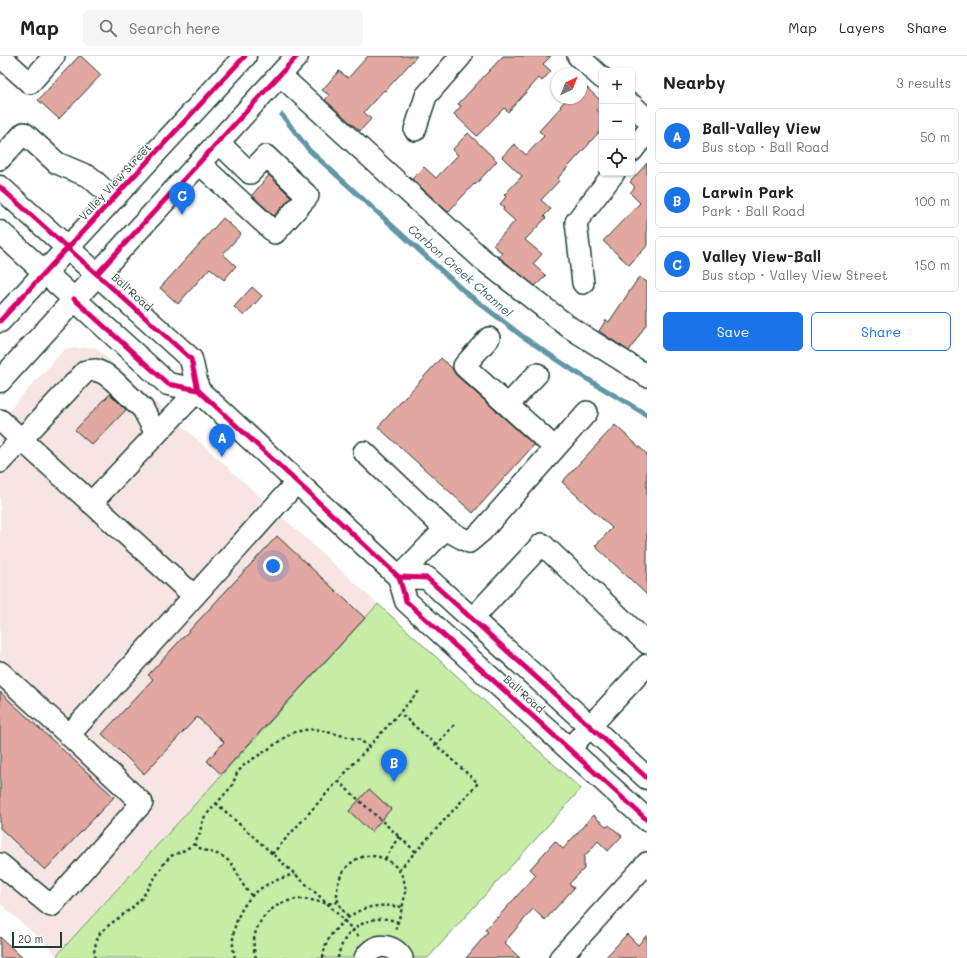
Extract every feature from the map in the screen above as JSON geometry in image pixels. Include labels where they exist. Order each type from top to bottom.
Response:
[{"type":"main road","name":"Valley View Street","points":[[0,321],[244,56]]},
{"type":"main road","points":[[0,381],[297,56]]},
{"type":"main road","name":"Ball Road","points":[[0,187],[191,359],[198,390]]},
{"type":"main road","points":[[0,232],[168,384],[198,390],[399,577]]},
{"type":"main road","name":"Ball Road","points":[[647,778],[427,578],[399,577],[406,601],[647,820]]},
{"type":"street","points":[[0,56],[30,83],[54,56]]},
{"type":"street","points":[[415,130],[426,96],[461,56]]},
{"type":"street","points":[[578,56],[599,75]]},
{"type":"street","points":[[280,75],[482,259],[569,327],[647,376]]},
{"type":"street","points":[[635,108],[647,119]]},
{"type":"street","points":[[635,147],[647,132]]},
{"type":"street","points":[[0,159],[24,133],[57,163],[90,177],[113,198]]},
{"type":"street","points":[[199,163],[275,233],[308,196],[266,156],[250,173],[218,142]]},
{"type":"street","points":[[584,283],[576,222],[612,176]]},
{"type":"street","points":[[489,338],[464,366],[555,448]]},
{"type":"street","points":[[0,462],[86,371],[96,370],[105,374],[114,381],[143,409],[156,434]]},
{"type":"street","points":[[508,406],[537,374]]},
{"type":"street","points":[[91,503],[198,390]]},
{"type":"street","points":[[364,452],[445,529],[469,542],[482,531],[587,412]]},
{"type":"street","points":[[0,420],[194,596]]},
{"type":"street","points":[[69,735],[297,482]]},
{"type":"street","points":[[399,577],[445,529]]},
{"type":"street","points":[[472,619],[542,544],[647,642]]},
{"type":"street","points":[[569,749],[647,665]]},
{"type":"street","points":[[0,672],[142,802],[51,906],[0,864]]},
{"type":"street","points":[[560,958],[647,863]]},
{"type":"street","points":[[365,958],[372,950],[385,946],[398,951],[402,958]]},
{"type":"path","points":[[272,854],[420,690]]},
{"type":"path","points":[[399,870],[478,782],[400,713]]},
{"type":"path","points":[[436,745],[456,723]]},
{"type":"path","points":[[95,958],[94,953],[96,942],[100,934],[142,898],[165,862],[171,856],[194,844],[199,836],[203,820],[232,786],[237,773],[245,764],[295,732],[305,730],[315,729],[360,740],[369,747]]},
{"type":"path","points":[[338,781],[416,852]]},
{"type":"path","points":[[216,803],[327,904],[353,930]]},
{"type":"path","points":[[385,859],[399,836]]},
{"type":"path","points":[[194,844],[200,849],[217,854],[231,863],[243,885],[252,896]]},
{"type":"path","points":[[348,917],[338,902],[338,882],[341,874],[356,859],[376,856],[385,859],[399,870],[406,892],[394,936]]},
{"type":"path","points":[[235,958],[233,942],[234,930],[237,919],[243,907],[260,889],[294,874]]},
{"type":"path","points":[[256,958],[254,953],[254,937],[258,924],[268,912],[279,904],[291,900],[302,899],[327,904],[338,902]]},
{"type":"path","points":[[323,958],[324,949],[329,939],[335,930],[348,917],[366,908],[389,905],[402,907]]},
{"type":"path","points":[[338,958],[341,946],[345,939],[360,925],[379,919],[388,919],[398,922]]},
{"type":"shaded area","points":[[95,347],[378,604],[57,955],[0,903],[0,420],[65,349]]},
{"type":"green space","points":[[378,604],[581,789],[428,958],[60,958],[57,955]]},
{"type":"building","points":[[79,56],[81,56],[101,75],[59,119],[38,100]]},
{"type":"building","points":[[368,56],[417,56],[364,112],[371,119],[360,131],[325,100],[329,95],[322,90],[339,71],[348,78]]},
{"type":"building","points":[[503,56],[551,56],[543,64],[551,71],[542,81],[539,78],[508,112],[504,108],[477,136],[454,114],[461,106],[458,104]]},
{"type":"building","points":[[587,88],[599,99],[599,108],[597,110],[599,112],[599,132],[558,178],[560,180],[541,200],[551,209],[544,216],[546,218],[525,240],[542,254],[533,264],[546,276],[535,286],[499,257],[502,253],[493,245],[515,221],[503,210],[504,208],[500,204],[506,197],[504,195],[522,176],[502,157],[514,144],[526,155],[544,136],[539,131],[561,107],[560,106],[562,104],[587,104]]},
{"type":"building","points":[[468,133],[497,161],[448,212],[412,179],[424,167],[436,178],[458,155],[452,150]]},
{"type":"building","points":[[647,163],[647,246],[629,265],[603,241],[640,203],[630,193],[635,187],[630,182]]},
{"type":"building","points":[[269,175],[291,197],[274,216],[252,195]]},
{"type":"building","points":[[223,218],[241,234],[223,254],[236,266],[224,280],[210,268],[178,304],[160,288]]},
{"type":"building","points":[[639,277],[647,282],[647,323],[629,351],[599,331],[606,320],[609,322]]},
{"type":"building","points":[[252,287],[262,296],[244,316],[234,307]]},
{"type":"building","points":[[441,358],[452,368],[456,375],[534,445],[473,513],[378,427]]},
{"type":"building","points":[[110,394],[126,410],[92,445],[75,430]]},
{"type":"building","points":[[615,425],[647,454],[647,595],[595,546],[612,528],[562,482]]},
{"type":"building","points":[[277,536],[365,618],[221,774],[207,761],[224,742],[197,717],[144,774],[102,734],[153,679],[148,675]]},
{"type":"building","points":[[0,692],[114,797],[45,870],[0,828]]},
{"type":"building","points":[[369,789],[391,809],[371,832],[349,811]]},
{"type":"building","points":[[593,815],[607,827],[609,825],[622,836],[608,851],[598,841],[584,857],[584,869],[569,884],[574,888],[545,920],[533,909],[504,943],[520,958],[466,958],[488,932],[485,930],[536,875],[530,869],[555,841],[563,849]]},
{"type":"building","points":[[627,934],[638,945],[647,935],[647,958],[605,958]]},
{"type":"building","points":[[0,937],[23,958],[0,958]]},
{"type":"waterway","name":"Carbon Creek Channel","points":[[282,115],[309,150],[464,291],[522,336],[574,371],[647,415]]},
{"type":"cycle path","points":[[0,321],[245,56]]},
{"type":"cycle path","points":[[97,274],[297,56]]},
{"type":"cycle path","points":[[0,187],[191,359],[198,390]]},
{"type":"cycle path","points":[[74,299],[168,384],[198,390],[399,577],[406,601],[647,820]]},
{"type":"cycle path","points":[[399,577],[427,578],[647,778]]},
{"type":"place","name":"Valley View-Ball","points":[[182,215]]},
{"type":"place","name":"Ball-Valley View","points":[[222,457]]},
{"type":"place","name":"Larwin Park","points":[[394,782]]}]
